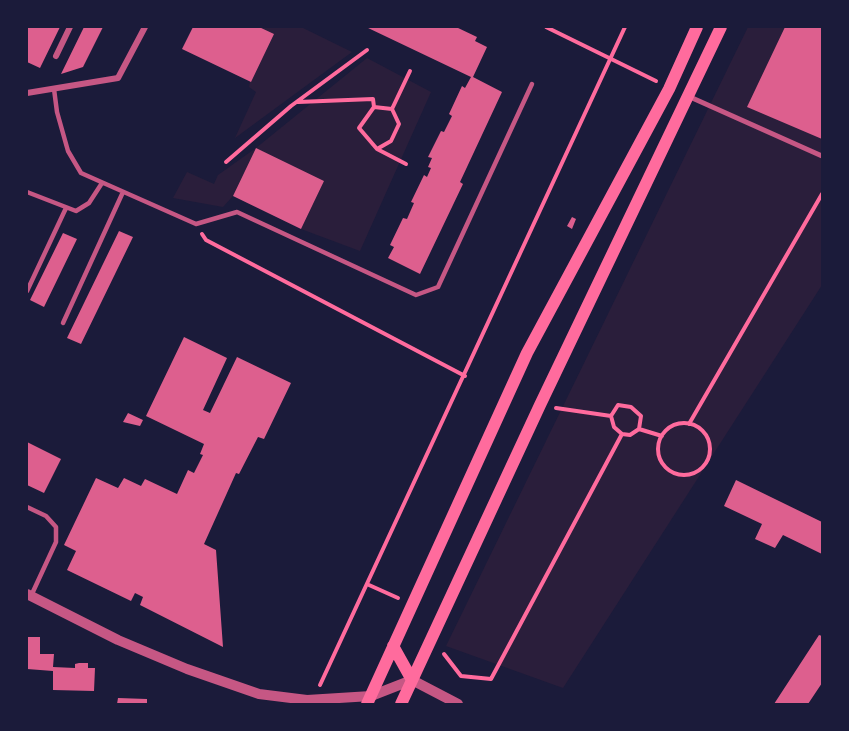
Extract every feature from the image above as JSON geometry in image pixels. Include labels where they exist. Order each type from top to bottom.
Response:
[{"type":"main road","points":[[371,701],[393,646],[527,353],[669,89],[697,27]]},
{"type":"main road","points":[[401,704],[540,405],[722,27]]},
{"type":"main road","points":[[393,646],[412,680]]},
{"type":"street","points":[[56,56],[70,27]]},
{"type":"street","points":[[27,93],[118,78],[145,27]]},
{"type":"street","points":[[690,97],[822,156]]},
{"type":"street","points":[[29,595],[118,640],[187,669],[259,694],[371,701],[412,680],[458,704]]},
{"type":"lane","points":[[54,89],[57,112],[68,151],[81,174],[196,224],[237,212],[416,295],[438,287],[532,84]]},
{"type":"lane","points":[[27,192],[76,211],[89,203],[102,183]]},
{"type":"lane","points":[[63,323],[123,192]]},
{"type":"lane","points":[[27,291],[66,208]]},
{"type":"lane","points":[[27,507],[45,516],[56,527],[56,542],[29,595]]},
{"type":"path","points":[[546,27],[669,89]]},
{"type":"path","points":[[316,699],[325,672],[369,585],[625,27]]},
{"type":"path","points":[[226,162],[297,102],[367,50]]},
{"type":"path","points":[[392,110],[410,72]]},
{"type":"path","points":[[297,102],[373,99],[374,107],[359,128],[376,149],[406,164]]},
{"type":"path","points":[[374,107],[392,110]]},
{"type":"path","points":[[376,149],[391,141],[399,124],[392,110]]},
{"type":"path","points":[[689,424],[822,194]]},
{"type":"path","points":[[196,224],[206,240],[465,376]]},
{"type":"path","points":[[540,405],[611,416]]},
{"type":"path","points":[[618,405],[632,407],[641,416],[639,429],[630,435],[622,434],[614,427],[611,416],[618,405]]},
{"type":"path","points":[[689,424],[697,427],[708,440],[709,457],[698,471],[681,475],[666,468],[658,452],[662,436],[673,426],[689,424]]},
{"type":"path","points":[[639,429],[662,436]]},
{"type":"path","points":[[491,680],[622,434]]},
{"type":"shaded area","points":[[259,27],[301,27],[352,52],[235,138],[256,92],[249,87]]},
{"type":"shaded area","points":[[748,27],[822,27],[822,285],[563,688],[446,646]]},
{"type":"shaded area","points":[[367,58],[431,92],[360,251],[301,229],[324,181],[256,148]]},
{"type":"shaded area","points":[[256,148],[233,196],[223,207],[173,198],[187,172],[214,184],[218,175]]},
{"type":"building","points":[[27,27],[60,27],[40,68],[27,62]]},
{"type":"building","points":[[84,27],[103,27],[83,67],[61,74]]},
{"type":"building","points":[[193,27],[259,27],[274,34],[251,82],[182,49]]},
{"type":"building","points":[[366,27],[456,27],[477,37],[475,41],[487,47],[473,77],[502,92],[460,182],[463,184],[420,274],[388,258],[394,247],[390,245],[403,218],[407,219],[414,203],[411,202],[424,175],[427,177],[432,158],[428,157],[441,131],[444,132],[452,116],[449,114],[462,86],[465,88],[471,77]]},
{"type":"building","points":[[785,27],[822,27],[822,139],[747,107]]},
{"type":"building","points":[[256,148],[324,181],[301,229],[233,196]]},
{"type":"building","points":[[572,217],[576,219],[572,229],[567,226]]},
{"type":"building","points":[[119,231],[133,237],[81,344],[67,338]]},
{"type":"building","points":[[63,233],[77,239],[44,307],[30,300]]},
{"type":"building","points":[[184,337],[227,358],[203,410],[210,413],[237,357],[291,383],[264,439],[258,437],[239,474],[236,473],[204,544],[216,550],[223,647],[140,605],[143,597],[135,593],[131,601],[67,570],[76,551],[64,545],[96,478],[118,488],[124,478],[141,486],[145,479],[177,494],[188,470],[194,473],[203,455],[200,454],[204,444],[146,416]]},
{"type":"building","points":[[128,413],[143,420],[140,426],[123,422]]},
{"type":"building","points":[[27,442],[61,459],[44,493],[27,485]]},
{"type":"building","points":[[736,480],[822,522],[822,554],[783,535],[775,548],[755,539],[762,524],[724,506]]},
{"type":"building","points":[[819,635],[822,636],[822,683],[808,704],[774,704]]},
{"type":"building","points":[[27,637],[40,637],[40,654],[54,654],[53,667],[75,668],[75,664],[88,663],[88,668],[95,668],[94,691],[53,690],[53,671],[27,669]]},
{"type":"building","points":[[118,698],[147,699],[147,704],[117,704]]}]
